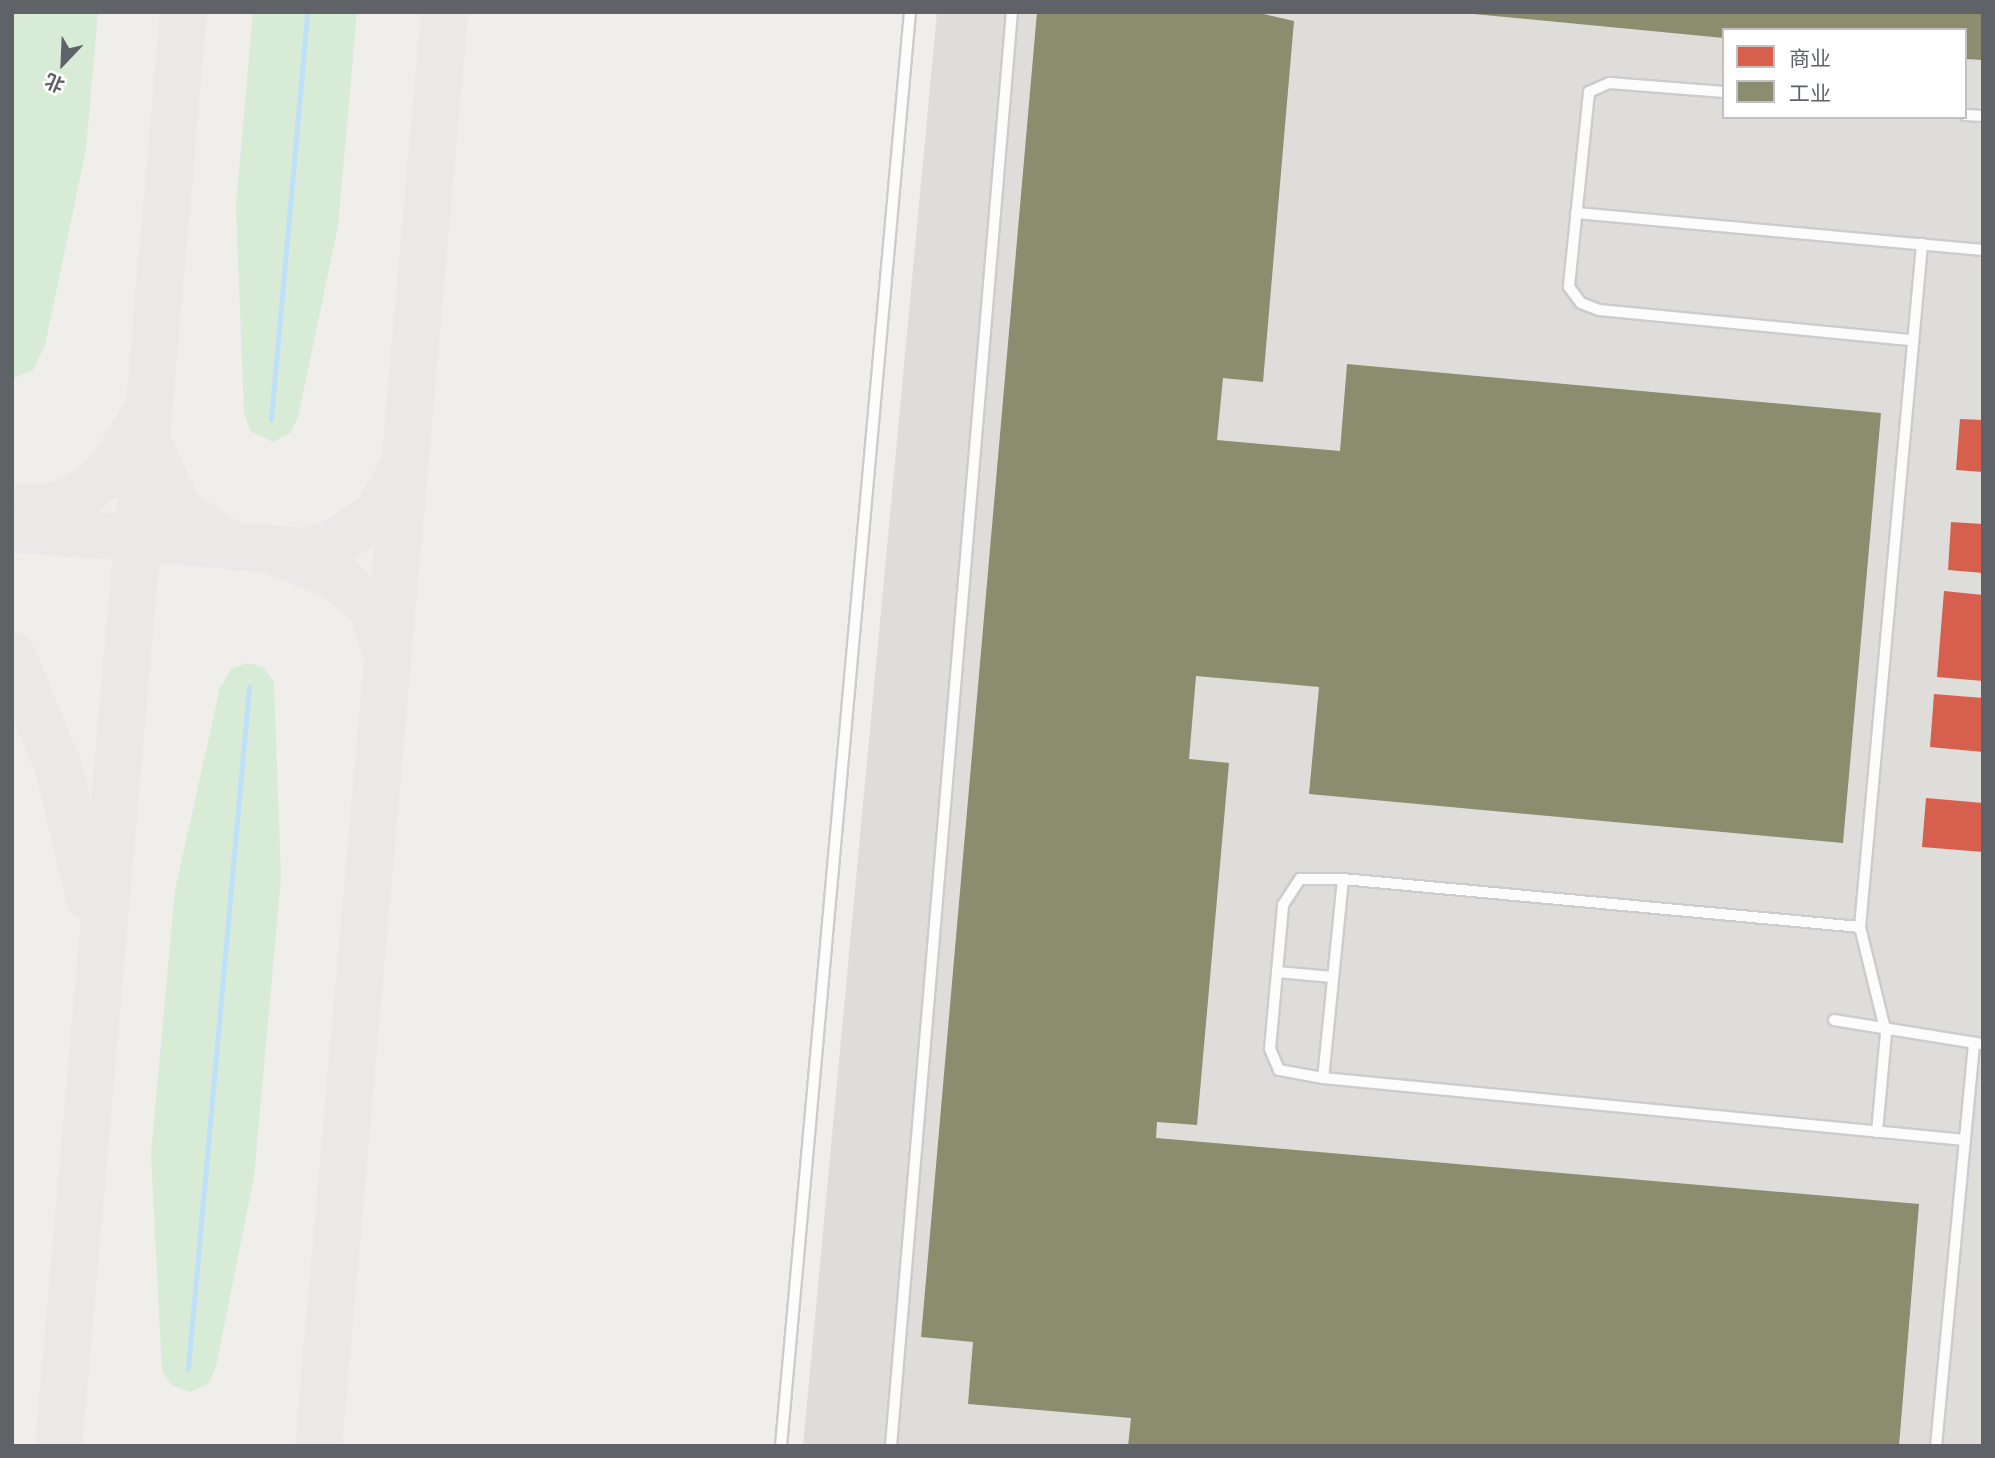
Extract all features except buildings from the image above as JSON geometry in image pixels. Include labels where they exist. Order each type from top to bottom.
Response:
[{"type":"lane","points":[[781,1446],[910,12]]},
{"type":"lane","points":[[891,1446],[1012,12]]},
{"type":"lane","points":[[1722,92],[1609,83],[1590,92],[1569,287],[1581,303],[1599,310],[1913,340]]},
{"type":"lane","points":[[1576,213],[1983,250]]},
{"type":"lane","points":[[1877,1132],[1886,1033],[1860,927],[1922,244]]},
{"type":"lane","points":[[1860,927],[1343,879],[1291,883],[1283,905],[1273,1062],[1289,1074],[1323,1078],[1965,1140]]},
{"type":"lane","points":[[1323,1078],[1343,879]]},
{"type":"lane","points":[[1277,972],[1333,977]]},
{"type":"lane","points":[[1833,1020],[1886,1033],[1978,1043],[1965,1140],[1936,1446]]},
{"type":"shaded area","points":[[937,12],[1983,12],[1983,1446],[803,1446]]},
{"type":"green space","points":[[12,12],[98,12],[86,149],[45,345],[33,370],[12,379]]},
{"type":"green space","points":[[253,12],[357,12],[338,226],[298,417],[290,433],[273,442],[250,431],[244,412],[236,206]]},
{"type":"green space","points":[[247,663],[263,667],[274,682],[281,877],[254,1177],[216,1367],[208,1384],[190,1392],[173,1386],[162,1371],[151,1155],[175,890],[220,688],[231,669]]},
{"type":"waterway","points":[[271,419],[307,12]]},
{"type":"waterway","points":[[188,1369],[249,687]]},
{"type":"taxiway","points":[[58,1446],[183,12]]},
{"type":"taxiway","points":[[318,1446],[444,12]]},
{"type":"taxiway","points":[[12,508],[58,505],[85,491],[108,472],[144,416]]},
{"type":"taxiway","points":[[147,443],[179,510],[234,547]]},
{"type":"taxiway","points":[[12,528],[307,551],[340,539],[377,513],[401,469]]},
{"type":"taxiway","points":[[279,553],[337,577],[372,608],[386,653]]},
{"type":"taxiway","points":[[12,656],[58,767],[89,897]]}]
